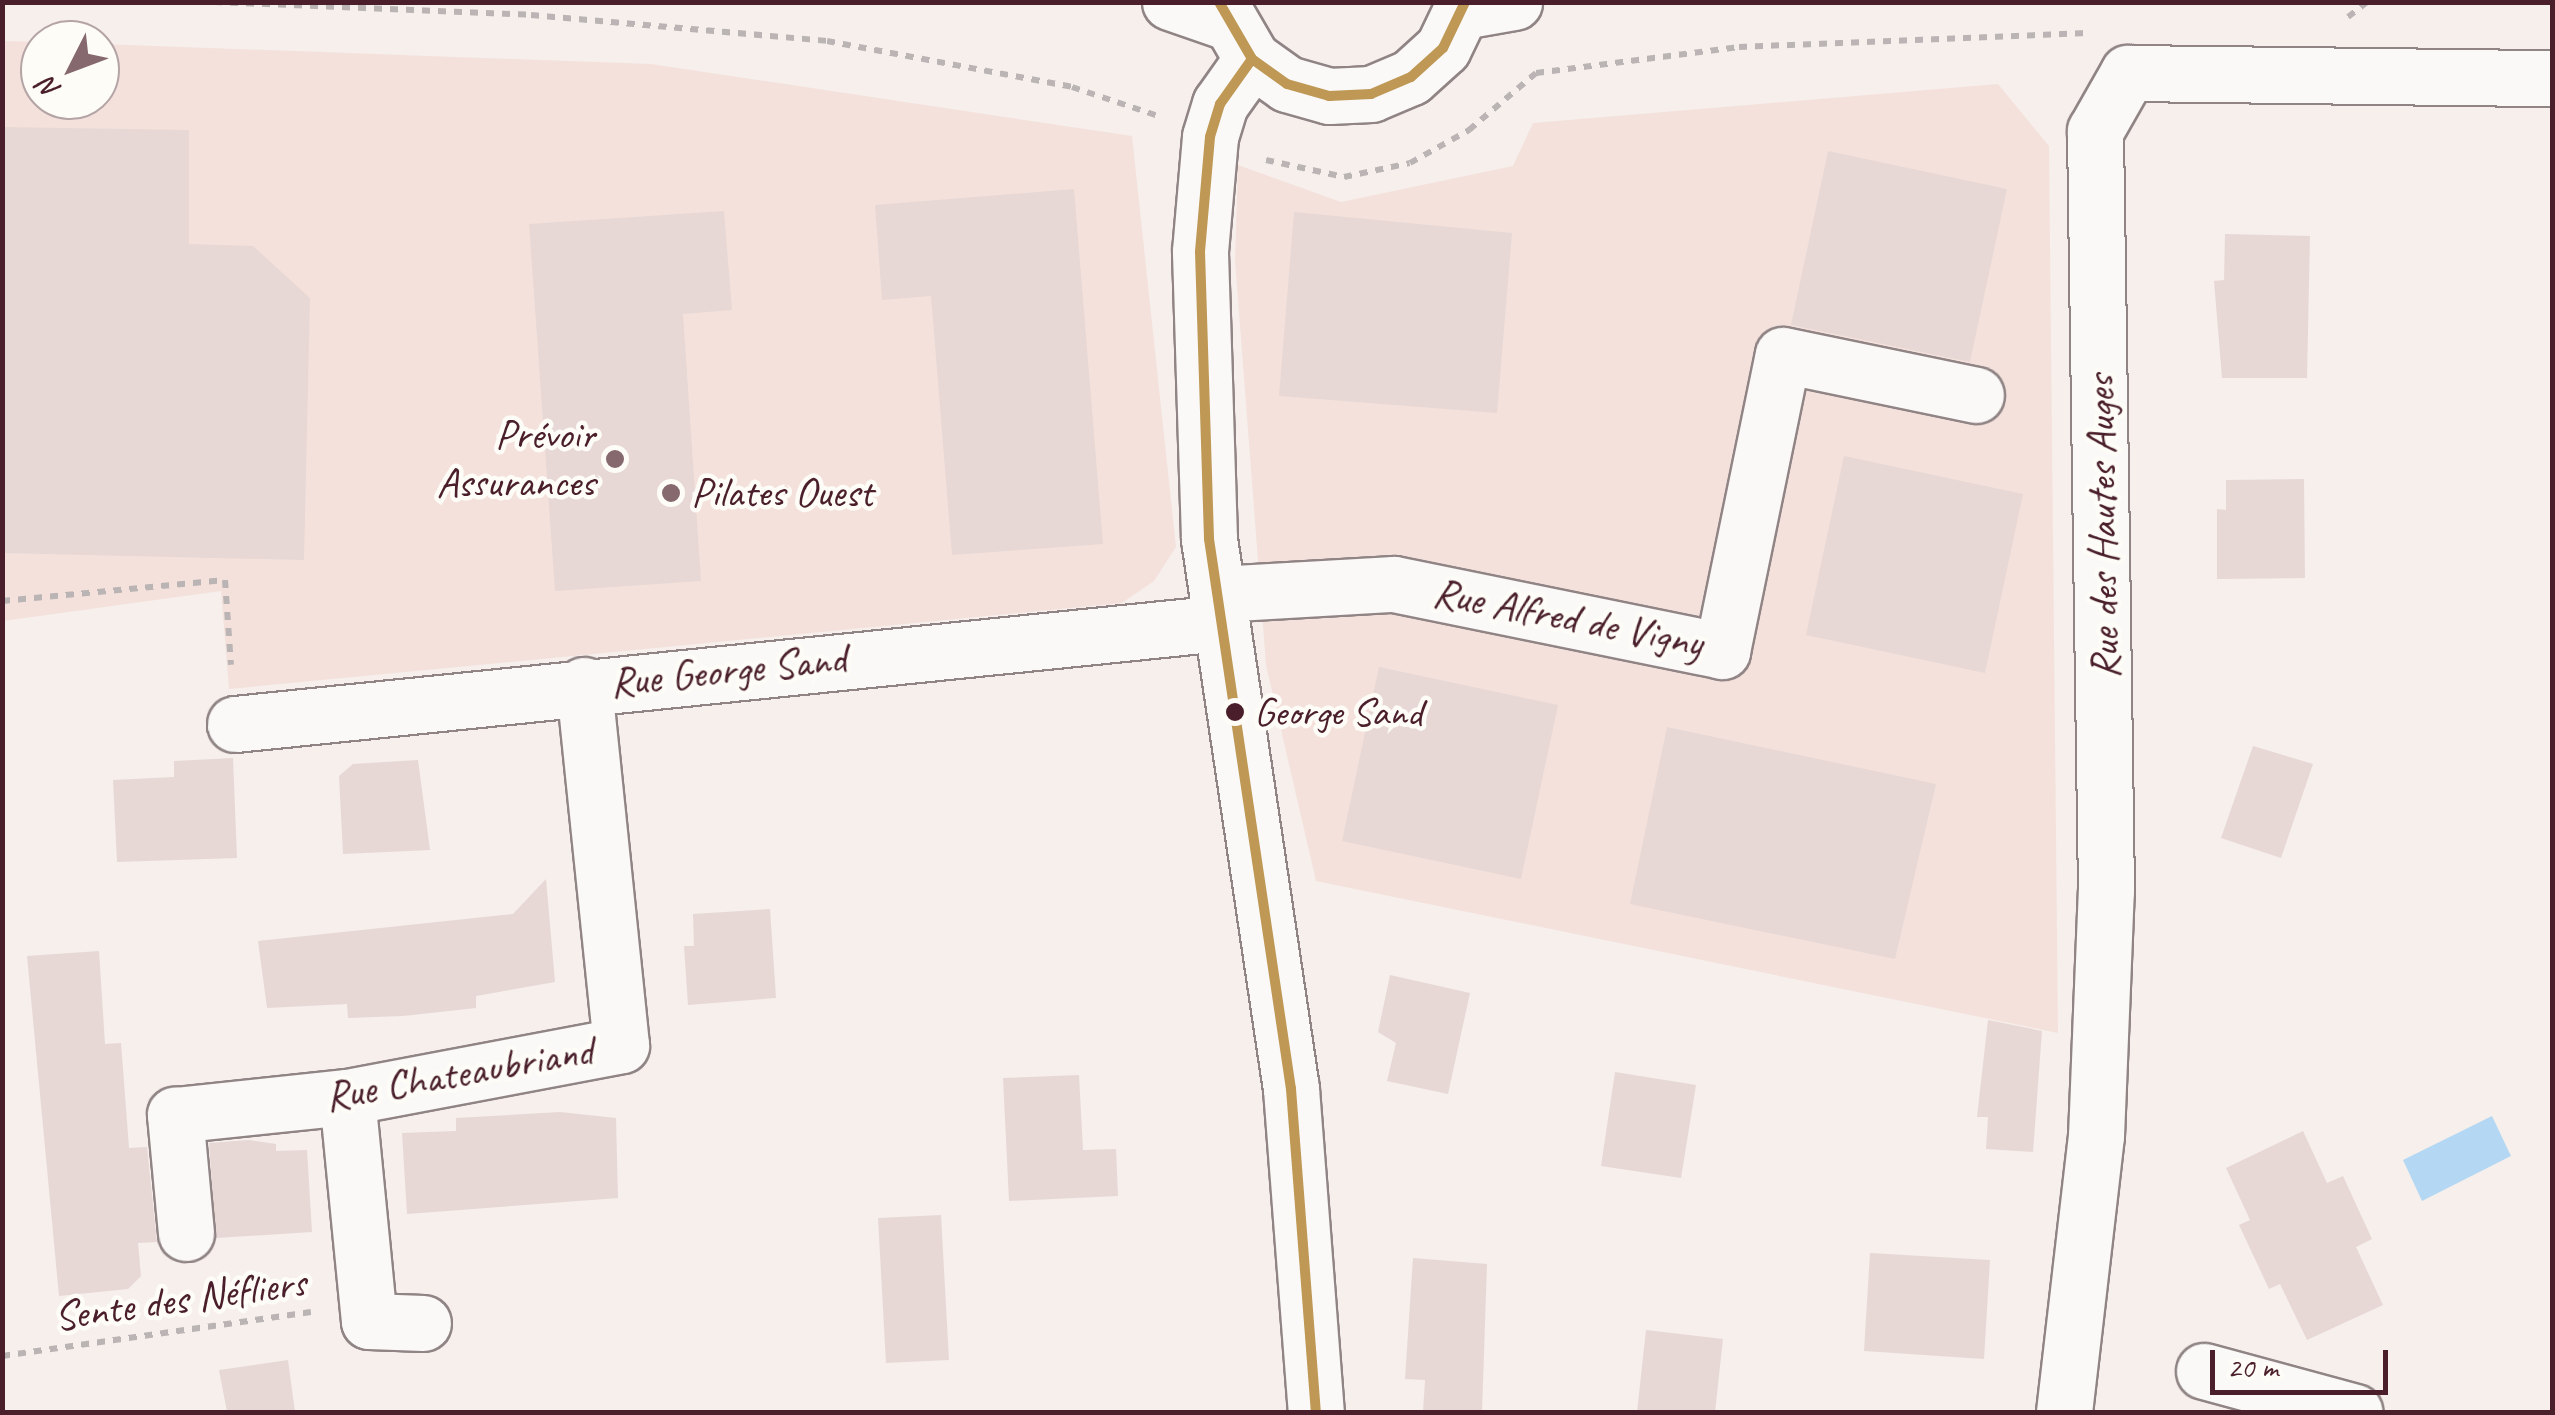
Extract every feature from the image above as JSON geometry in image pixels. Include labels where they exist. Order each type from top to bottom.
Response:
[{"type":"street","points":[[1170,2],[1231,27],[1287,84],[1328,96],[1371,94],[1411,77],[1481,5]]},
{"type":"street","points":[[1231,27],[1220,104],[1210,137],[1200,252],[1220,609],[1291,1089],[1316,1412]]},
{"type":"street","name":"Rue des Hautes Auges","points":[[2064,1412],[2096,1136],[2106,892],[2095,131],[2128,74],[2552,78]]},
{"type":"street","name":"Rue Alfred de Vigny","points":[[1220,609],[1394,584],[1722,651],[1783,355],[1976,394]]},
{"type":"street","name":"Rue George Sand","points":[[235,724],[1220,609]]},
{"type":"street","name":"Rue Chateaubriand","points":[[186,1233],[175,1115],[347,1097],[620,1045],[584,685]]},
{"type":"street","points":[[347,1097],[369,1321],[423,1323]]},
{"type":"street","points":[[2204,1370],[2355,1412]]},
{"type":"path","points":[[214,2],[531,16],[828,42],[1072,86],[1298,171],[1376,173],[1438,150],[1536,73],[1739,47],[2098,33]]},
{"type":"path","points":[[2326,19],[2345,19],[2367,2]]},
{"type":"path","points":[[2,601],[224,580],[235,724]]},
{"type":"path","name":"Sente des Néfliers","points":[[2,1356],[366,1304]]},
{"type":"shaded area","points":[[3,41],[20,41],[20,120],[120,120],[120,45],[651,64],[1132,136],[1176,547],[1154,581],[1122,603],[229,689],[221,591],[3,621]]},
{"type":"shaded area","points":[[1998,84],[2049,146],[2058,1033],[1316,881],[1266,665],[1235,260],[1238,165],[1341,202],[1513,166],[1533,123]]},
{"type":"water","points":[[2492,1116],[2511,1156],[2422,1201],[2403,1160]]},
{"type":"building","points":[[2,127],[189,130],[189,244],[253,246],[310,298],[304,560],[2,553]]},
{"type":"building","points":[[1828,151],[2007,189],[1970,362],[1791,325]]},
{"type":"building","points":[[1074,189],[1103,544],[952,555],[931,296],[882,300],[875,205]]},
{"type":"building","points":[[724,211],[732,310],[683,314],[701,581],[555,591],[529,224]]},
{"type":"building","points":[[1294,212],[1512,233],[1497,413],[1279,396]]},
{"type":"building","points":[[2225,234],[2310,236],[2307,378],[2222,378],[2214,281],[2224,280]]},
{"type":"building","points":[[1844,456],[2023,494],[1985,673],[1806,635]]},
{"type":"building","points":[[2304,479],[2305,578],[2217,579],[2217,509],[2226,510],[2226,480]]},
{"type":"building","points":[[1379,667],[1558,705],[1521,879],[1342,841]]},
{"type":"building","points":[[1667,727],[1936,784],[1895,959],[1630,904]]},
{"type":"building","points":[[2253,746],[2313,764],[2281,858],[2221,838]]},
{"type":"building","points":[[233,758],[237,858],[117,862],[113,780],[174,777],[174,761]]},
{"type":"building","points":[[418,760],[430,850],[343,854],[339,776],[353,764]]},
{"type":"building","points":[[546,879],[555,982],[476,996],[476,1008],[403,1016],[348,1018],[347,1004],[267,1008],[258,941],[513,914]]},
{"type":"building","points":[[770,909],[776,998],[688,1005],[684,946],[694,946],[693,914]]},
{"type":"building","points":[[99,951],[105,1044],[121,1043],[129,1148],[147,1147],[157,1242],[138,1243],[141,1276],[128,1289],[59,1296],[27,956]]},
{"type":"building","points":[[1390,975],[1470,993],[1448,1094],[1387,1081],[1396,1043],[1378,1032]]},
{"type":"building","points":[[1988,1020],[2042,1031],[2033,1152],[1986,1149],[1988,1117],[1977,1117]]},
{"type":"building","points":[[1615,1072],[1696,1085],[1681,1178],[1601,1166]]},
{"type":"building","points":[[1079,1075],[1083,1150],[1116,1149],[1118,1196],[1009,1201],[1003,1078]]},
{"type":"building","points":[[560,1112],[616,1118],[618,1198],[407,1214],[402,1133],[456,1131],[456,1118]]},
{"type":"building","points":[[2303,1131],[2327,1183],[2343,1176],[2372,1239],[2356,1247],[2383,1305],[2307,1340],[2280,1284],[2269,1289],[2239,1225],[2250,1220],[2226,1168]]},
{"type":"building","points":[[249,1140],[276,1144],[276,1151],[307,1150],[312,1232],[216,1238],[209,1143]]},
{"type":"building","points":[[941,1215],[949,1360],[886,1363],[878,1218]]},
{"type":"building","points":[[1870,1253],[1990,1260],[1984,1359],[1864,1351]]},
{"type":"building","points":[[1413,1258],[1487,1264],[1482,1412],[1423,1412],[1425,1380],[1405,1379]]},
{"type":"building","points":[[1646,1330],[1723,1339],[1715,1412],[1637,1412]]},
{"type":"building","points":[[288,1360],[295,1412],[227,1412],[219,1370]]},
{"type":"transit line","points":[[1219,2],[1252,59],[1287,84],[1329,96],[1371,94],[1411,77],[1443,48],[1465,2]]},
{"type":"transit line","points":[[1252,59],[1220,104],[1210,137],[1200,252],[1209,539],[1291,1089],[1316,1412]]},
{"type":"place","name":"Prévoir Assurances","points":[[615,459]]},
{"type":"place","name":"Pilates Ouest","points":[[671,493]]},
{"type":"place","name":"George Sand","points":[[1235,712]]}]
